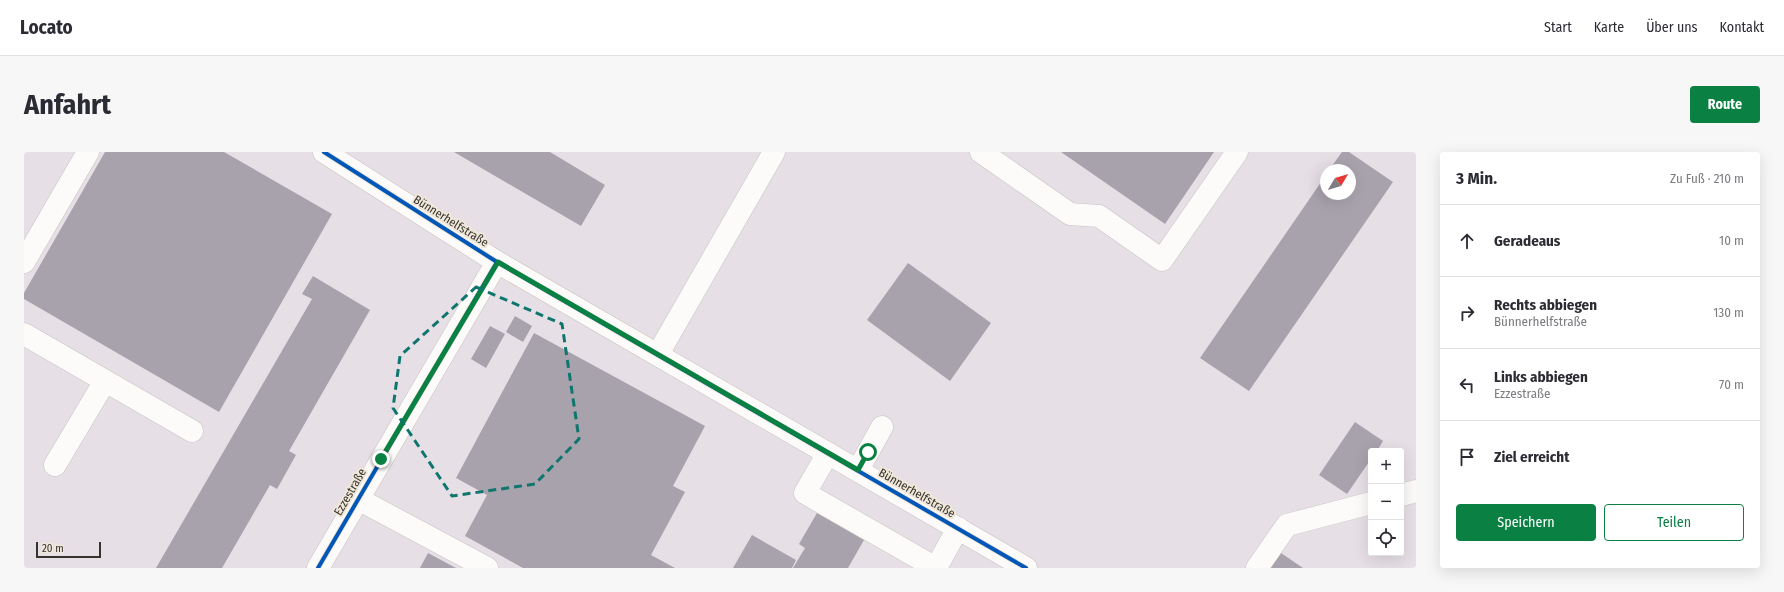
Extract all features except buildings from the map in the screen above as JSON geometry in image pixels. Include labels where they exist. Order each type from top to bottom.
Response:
[{"type":"street","points":[[24,262],[88,152]]},
{"type":"street","name":"Bünnerhelfstraße","points":[[324,152],[498,262],[1026,568]]},
{"type":"street","points":[[658,354],[774,152]]},
{"type":"street","points":[[981,152],[1070,214],[1099,216],[1162,260],[1236,152]]},
{"type":"street","name":"Ezzestraße","points":[[318,568],[498,262]]},
{"type":"street","points":[[24,334],[192,431]]},
{"type":"street","points":[[55,465],[105,381]]},
{"type":"street","points":[[858,470],[882,427]]},
{"type":"street","points":[[828,452],[805,493],[936,568],[958,528]]},
{"type":"street","points":[[1404,494],[1416,491]]},
{"type":"street","points":[[358,499],[487,568]]},
{"type":"street","points":[[1257,568],[1287,525],[1368,504]]},
{"type":"highlighted area","points":[[476,287],[562,324],[579,439],[535,484],[452,496],[393,408],[400,356]]},
{"type":"shaded area","points":[[24,152],[1416,152],[1416,568],[24,568]]},
{"type":"cycle path","points":[[324,152],[497,262],[1026,568]]},
{"type":"cycle path","points":[[318,568],[497,262]]},
{"type":"route","points":[[381,459],[498,262],[858,470],[868,452]]}]
